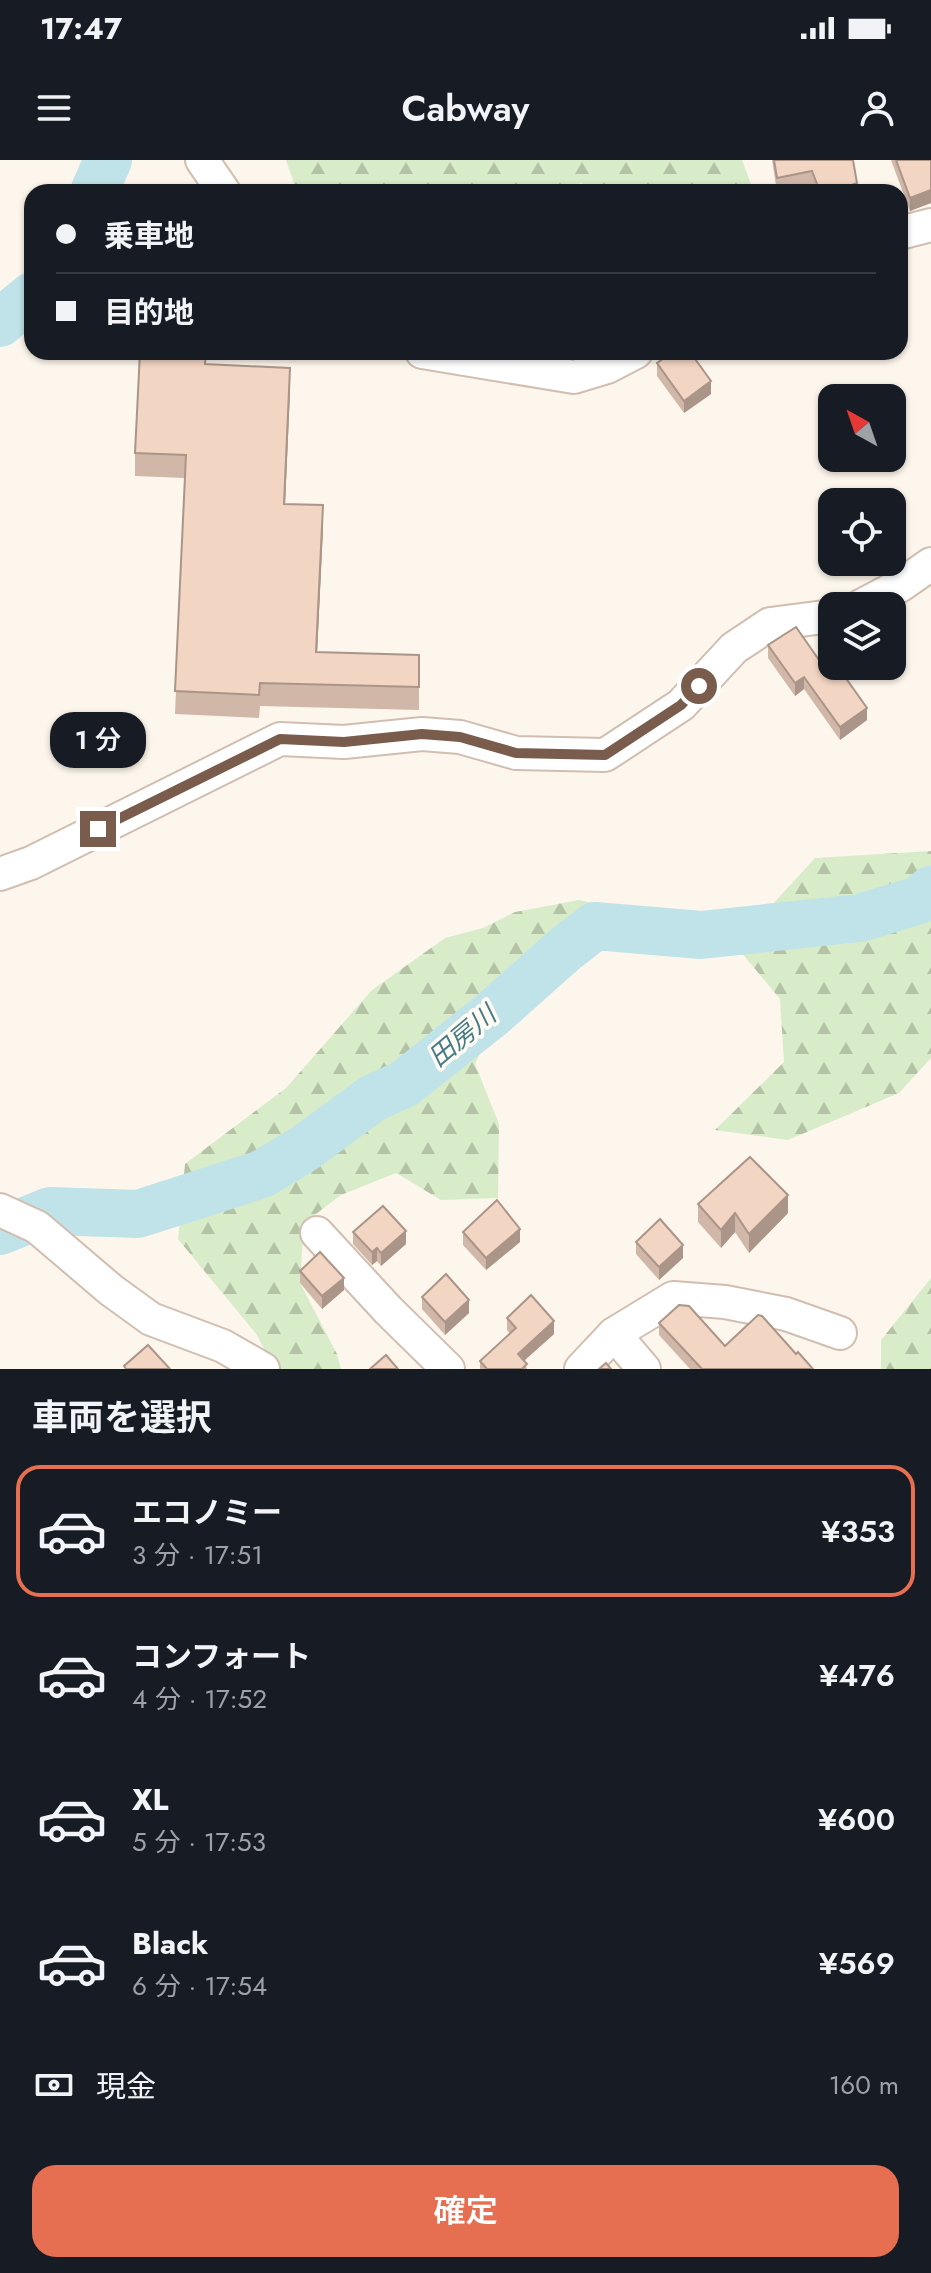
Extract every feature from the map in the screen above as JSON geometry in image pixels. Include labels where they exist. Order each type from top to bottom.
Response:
[{"type":"street","points":[[202,160],[218,184]]},
{"type":"street","points":[[908,231],[931,225]]},
{"type":"street","points":[[471,360],[574,377],[621,360]]},
{"type":"street","points":[[888,592],[931,564]]},
{"type":"street","points":[[0,874],[31,863],[280,739],[344,742],[422,734],[460,737],[516,753],[605,755],[681,705],[734,648],[770,624],[818,618]]},
{"type":"street","points":[[0,1184],[13,1215],[151,1319],[223,1346],[263,1369]]},
{"type":"street","points":[[317,1233],[448,1369]]},
{"type":"street","points":[[581,1369],[614,1334],[673,1298],[725,1302],[786,1314],[840,1333]]},
{"type":"street","points":[[614,1334],[644,1369]]},
{"type":"green space","points":[[286,160],[742,160],[751,184],[582,183],[294,184]]},
{"type":"green space","points":[[931,851],[931,1058],[899,1093],[788,1140],[715,1130],[784,1062],[780,999],[735,945],[815,858]]},
{"type":"green space","points":[[579,900],[620,909],[619,928],[501,1006],[475,1064],[499,1124],[498,1198],[441,1200],[396,1173],[341,1195],[304,1223],[300,1283],[337,1354],[341,1369],[274,1369],[257,1335],[178,1239],[185,1164],[286,1088],[372,990],[445,938],[483,928],[515,912]]},
{"type":"green space","points":[[931,1278],[931,1369],[881,1369],[881,1340]]},
{"type":"building","points":[[774,160],[853,160],[857,183],[817,184],[812,171],[777,178]]},
{"type":"building","points":[[896,160],[931,160],[931,190],[910,198],[908,184],[905,184]]},
{"type":"building","points":[[140,360],[205,360],[205,364],[290,368],[284,504],[323,505],[316,652],[419,655],[419,687],[260,683],[259,695],[175,691],[186,455],[135,453]]},
{"type":"building","points":[[661,360],[696,360],[711,381],[684,401],[657,363]]},
{"type":"building","points":[[796,627],[818,658],[818,680],[847,680],[867,708],[840,727],[804,677],[795,683],[768,645]]},
{"type":"building","points":[[750,1157],[788,1195],[749,1234],[735,1213],[721,1230],[698,1204]]},
{"type":"building","points":[[497,1200],[520,1229],[486,1258],[463,1232]]},
{"type":"building","points":[[383,1206],[406,1231],[381,1253],[377,1248],[372,1252],[353,1232]]},
{"type":"building","points":[[660,1219],[683,1245],[659,1267],[636,1242]]},
{"type":"building","points":[[320,1252],[344,1278],[322,1296],[300,1271]]},
{"type":"building","points":[[446,1274],[469,1300],[445,1322],[422,1297]]},
{"type":"building","points":[[531,1295],[554,1321],[518,1354],[527,1364],[522,1369],[487,1369],[480,1361],[516,1328],[507,1318]]},
{"type":"building","points":[[679,1305],[689,1306],[725,1346],[758,1315],[762,1316],[813,1369],[702,1369],[659,1323]]},
{"type":"building","points":[[148,1345],[170,1369],[126,1369],[124,1366]]},
{"type":"building","points":[[386,1355],[398,1369],[370,1369]]},
{"type":"waterway","points":[[98,184],[108,160]]},
{"type":"waterway","points":[[0,323],[24,303]]},
{"type":"waterway","name":"田房川","points":[[0,1231],[50,1211],[138,1214],[262,1174],[305,1148],[373,1098],[404,1084],[595,926],[701,935],[860,918],[919,900],[931,890]]},
{"type":"route","points":[[98,829],[280,739],[344,742],[422,734],[460,737],[516,753],[605,755],[681,705],[699,686]]}]
